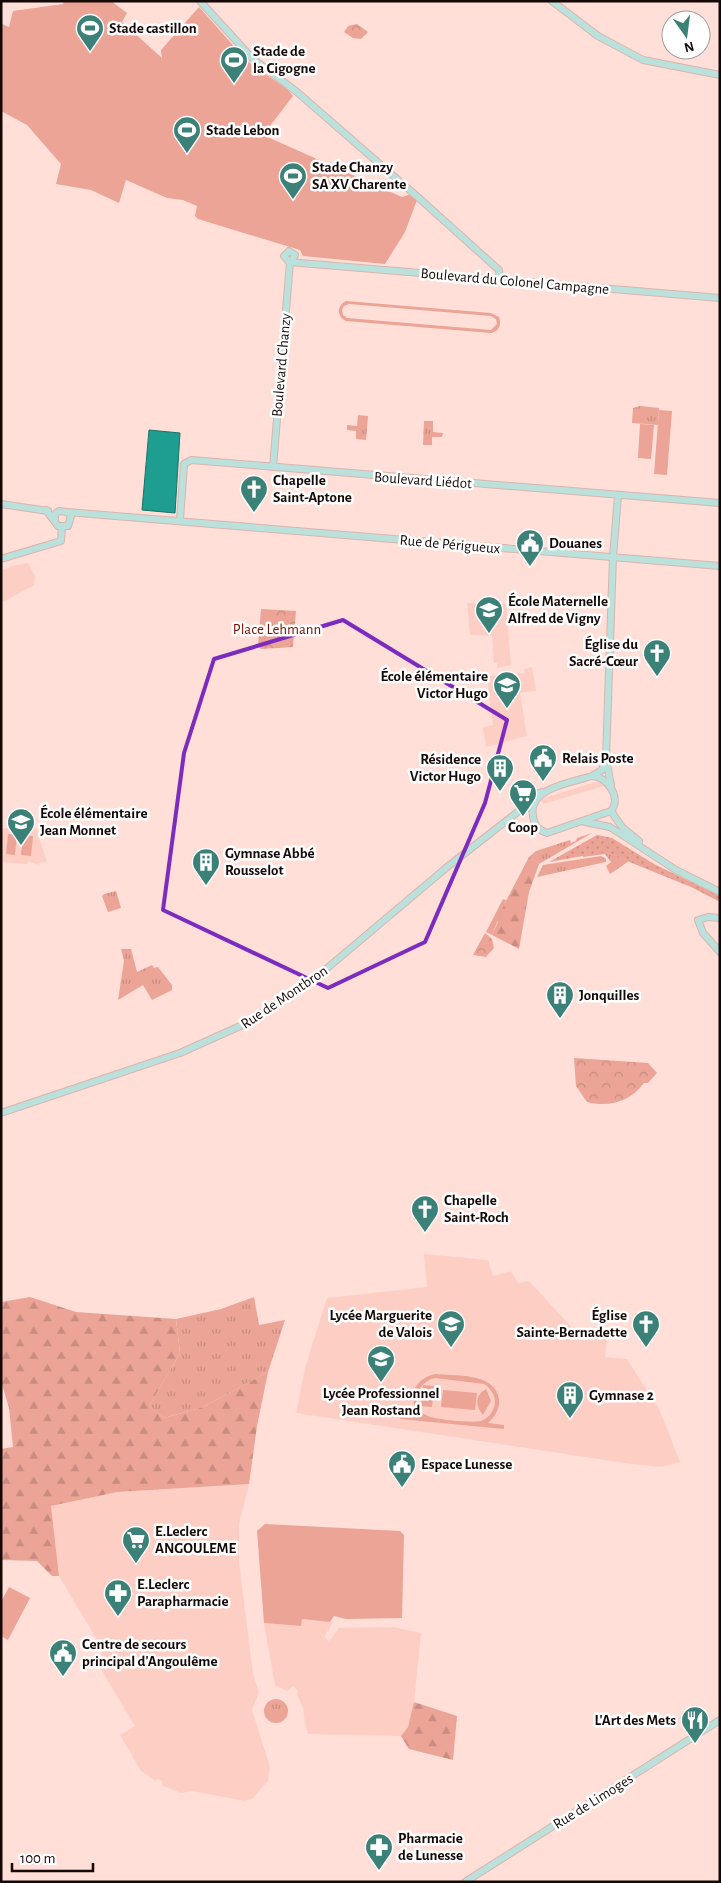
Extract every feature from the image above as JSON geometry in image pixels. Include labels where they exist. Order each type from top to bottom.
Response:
[{"type":"main road","points":[[200,1],[252,58],[292,88],[499,270],[500,280]]},
{"type":"main road","points":[[552,1],[598,36],[643,60],[720,74]]},
{"type":"main road","name":"Boulevard du Colonel Campagne","points":[[292,260],[310,264],[720,298]]},
{"type":"main road","name":"Boulevard Chanzy","points":[[273,468],[292,260]]},
{"type":"main road","name":"Boulevard Liédot","points":[[180,520],[184,464],[187,461],[720,503]]},
{"type":"main road","points":[[548,790],[534,801],[532,812],[535,824],[540,830],[547,833],[612,811],[615,807],[615,798],[606,757],[613,558],[618,496]]},
{"type":"main road","points":[[1,504],[67,512],[71,519]]},
{"type":"main road","points":[[46,510],[56,525],[62,526],[68,526],[71,519],[81,512]]},
{"type":"main road","points":[[55,521],[55,514],[59,511]]},
{"type":"main road","name":"Rue de Périgueux","points":[[67,512],[720,566]]},
{"type":"main road","points":[[1,559],[61,541],[62,526]]},
{"type":"main road","points":[[532,812],[524,806],[524,798],[592,776],[602,770],[606,757]]},
{"type":"main road","points":[[592,776],[600,777],[606,781],[615,798]]},
{"type":"main road","name":"Rue de Montbron","points":[[1,1113],[180,1053],[252,1021],[306,984],[524,806]]},
{"type":"main road","points":[[612,811],[622,827],[652,851],[678,867],[720,888]]},
{"type":"main road","points":[[581,822],[610,827],[676,870],[720,892]]},
{"type":"main road","points":[[720,918],[708,917],[698,920],[703,933],[720,952]]},
{"type":"main road","name":"Rue de Limoges","points":[[465,1882],[720,1720]]},
{"type":"highlighted area","points":[[343,620],[507,720],[485,803],[425,942],[328,988],[163,910],[184,753],[214,659]]},
{"type":"shaded area","points":[[28,563],[35,576],[34,585],[1,603],[1,571],[15,565]]},
{"type":"shaded area","name":"École Maternelle Alfred de Vigny","points":[[467,603],[506,604],[511,665],[497,668],[497,663],[494,663],[492,636],[470,635]]},
{"type":"shaded area","name":"École élémentaire Victor Hugo","points":[[532,667],[536,691],[520,693],[527,736],[486,747],[483,727],[493,725],[487,676],[525,673],[524,669]]},
{"type":"shaded area","points":[[602,780],[604,786],[543,804],[541,799]]},
{"type":"shaded area","name":"École élémentaire Jean Monnet","points":[[1,828],[25,830],[36,828],[47,862],[39,863],[39,865],[28,861],[27,864],[1,862]]},
{"type":"shaded area","points":[[424,1254],[488,1260],[493,1276],[511,1271],[518,1283],[529,1281],[577,1333],[608,1331],[605,1357],[627,1359],[660,1411],[680,1462],[662,1467],[631,1464],[296,1413],[305,1368],[327,1298],[427,1287]]},
{"type":"shaded area","points":[[249,1484],[239,1524],[239,1562],[253,1674],[259,1692],[252,1710],[270,1767],[268,1781],[252,1799],[245,1801],[192,1791],[181,1793],[163,1786],[162,1781],[158,1779],[156,1781],[141,1771],[120,1735],[135,1726],[96,1661],[102,1657],[99,1643],[59,1576],[51,1506],[117,1492]]},
{"type":"shaded area","points":[[301,1619],[333,1622],[324,1637],[329,1641],[339,1628],[393,1627],[421,1633],[414,1702],[408,1727],[401,1736],[308,1734],[303,1708],[297,1694],[298,1690],[293,1686],[287,1691],[275,1685],[264,1623],[300,1626]]},
{"type":"green space","points":[[64,1],[111,1],[127,13],[122,22],[162,58],[161,50],[199,7],[247,61],[287,89],[293,96],[263,135],[402,197],[411,194],[417,200],[405,232],[385,264],[303,256],[300,250],[198,219],[195,216],[197,206],[183,200],[167,198],[126,180],[119,203],[91,190],[56,184],[61,164],[27,125],[1,111],[1,27],[2,24],[9,27],[13,11],[63,4]]},
{"type":"green space","points":[[357,24],[368,32],[361,39],[353,38],[344,32],[348,26]]},
{"type":"green space","points":[[346,301],[491,313],[499,317],[500,325],[496,331],[491,333],[346,321],[339,314],[339,308]],"holes":[[[349,304],[491,316],[496,319],[497,324],[491,330],[347,318],[343,315],[342,310],[344,306]]]},
{"type":"green space","points":[[640,406],[659,408],[658,425],[632,423],[633,408]]},
{"type":"green space","points":[[659,410],[672,411],[667,475],[654,474]]},
{"type":"green space","points":[[358,415],[368,416],[366,440],[356,439],[356,431],[347,430],[347,425],[357,426]]},
{"type":"green space","points":[[424,421],[433,421],[433,432],[443,433],[442,437],[432,437],[432,445],[423,445]]},
{"type":"green space","points":[[640,424],[654,425],[651,459],[638,458]]},
{"type":"green space","name":"Place Lehmann","points":[[261,609],[296,611],[293,647],[261,649],[258,646]]},
{"type":"green space","points":[[592,833],[539,864],[529,857],[536,851],[570,840],[571,843],[576,841],[577,838]]},
{"type":"green space","points":[[8,834],[17,834],[15,855],[6,854]]},
{"type":"green space","points":[[23,835],[33,836],[31,856],[21,855]]},
{"type":"green space","points":[[597,835],[612,838],[654,864],[720,896],[720,902],[691,887],[605,852],[549,862]]},
{"type":"green space","points":[[601,851],[629,861],[610,874],[606,866],[611,862],[605,854],[583,857],[583,854]]},
{"type":"green space","points":[[601,856],[606,859],[606,862],[537,877],[543,865]]},
{"type":"green space","points":[[529,857],[539,864],[529,892],[519,949],[492,935],[498,922],[496,920]]},
{"type":"green space","points":[[116,891],[121,908],[108,912],[102,896]]},
{"type":"green space","points":[[503,899],[506,900],[492,935],[486,932]]},
{"type":"green space","points":[[485,933],[492,939],[494,948],[486,957],[473,955]]},
{"type":"green space","points":[[121,949],[131,949],[137,972],[152,965],[154,968],[158,967],[172,985],[172,990],[152,1000],[143,985],[118,1000],[124,960]]},
{"type":"green space","points":[[574,1058],[648,1063],[657,1073],[648,1083],[644,1083],[626,1099],[619,1102],[595,1104],[587,1102],[576,1086]]},
{"type":"green space","points":[[30,1297],[76,1312],[176,1319],[180,1353],[149,1406],[164,1418],[203,1407],[268,1372],[257,1426],[249,1484],[117,1492],[51,1506],[59,1576],[52,1576],[37,1561],[1,1560],[1,1449],[13,1447],[9,1408],[1,1381],[1,1302]]},
{"type":"green space","points":[[254,1297],[259,1325],[285,1320],[268,1372],[203,1407],[164,1418],[149,1406],[180,1353],[176,1319],[221,1309]]},
{"type":"green space","points":[[435,1374],[473,1377],[490,1384],[496,1390],[499,1406],[488,1423],[504,1425],[504,1429],[400,1419],[400,1414],[420,1416],[414,1403],[414,1390],[422,1380]],"holes":[[[435,1378],[484,1384],[493,1394],[495,1404],[491,1414],[481,1421],[430,1417],[420,1411],[417,1406],[417,1394],[420,1389],[429,1380]]]},
{"type":"green space","points":[[423,1385],[434,1386],[432,1407],[421,1406]]},
{"type":"green space","points":[[486,1389],[491,1401],[483,1415],[477,1401],[482,1391]]},
{"type":"green space","points":[[443,1390],[477,1393],[475,1410],[441,1407]]},
{"type":"green space","points":[[265,1524],[400,1531],[404,1535],[402,1618],[346,1619],[334,1616],[330,1622],[302,1619],[301,1626],[264,1623],[257,1531]]},
{"type":"green space","points":[[9,1587],[30,1598],[8,1640],[1,1636],[1,1602]]},
{"type":"green space","points":[[276,1699],[285,1702],[288,1711],[285,1720],[276,1723],[267,1720],[264,1711],[267,1702]]},
{"type":"green space","points":[[414,1702],[457,1716],[453,1760],[409,1749],[401,1736],[408,1727]]},
{"type":"water","points":[[149,430],[180,433],[175,513],[142,510]]},
{"type":"place","name":"Stade castillon","points":[[90,52]]},
{"type":"place","name":"Stade de la Cigogne","points":[[234,84]]},
{"type":"place","name":"Stade Lebon","points":[[187,154]]},
{"type":"place","name":"Stade Chanzy SA XV Charente","points":[[293,200]]},
{"type":"place","name":"Chapelle Saint-Aptone","points":[[254,513]]},
{"type":"place","name":"Douanes","points":[[530,567]]},
{"type":"place","name":"École Maternelle Alfred de Vigny","points":[[489,634]]},
{"type":"place","name":"Église du Sacré-Cœur","points":[[657,677]]},
{"type":"place","name":"École élémentaire Victor Hugo","points":[[507,709]]},
{"type":"place","name":"Relais Poste","points":[[543,782]]},
{"type":"place","name":"Résidence Victor Hugo","points":[[500,792]]},
{"type":"place","name":"Coop","points":[[523,817]]},
{"type":"place","name":"École élémentaire Jean Monnet","points":[[21,846]]},
{"type":"place","name":"Gymnase Abbé Rousselot","points":[[206,886]]},
{"type":"place","name":"Jonquilles","points":[[560,1019]]},
{"type":"place","name":"Chapelle Saint-Roch","points":[[425,1233]]},
{"type":"place","name":"Lycée Marguerite de Valois","points":[[451,1348]]},
{"type":"place","name":"Église Sainte-Bernadette","points":[[646,1348]]},
{"type":"place","name":"Lycée Professionnel Jean Rostand","points":[[381,1383]]},
{"type":"place","name":"Gymnase 2","points":[[570,1419]]},
{"type":"place","name":"Espace Lunesse","points":[[402,1488]]},
{"type":"place","name":"E.Leclerc ANGOULEME","points":[[136,1564]]},
{"type":"place","name":"E.Leclerc Parapharmacie","points":[[118,1617]]},
{"type":"place","name":"Centre de secours principal d'Angoulême","points":[[63,1677]]},
{"type":"place","name":"L'Art des Mets","points":[[695,1744]]},
{"type":"place","name":"Pharmacie de Lunesse","points":[[379,1871]]}]
